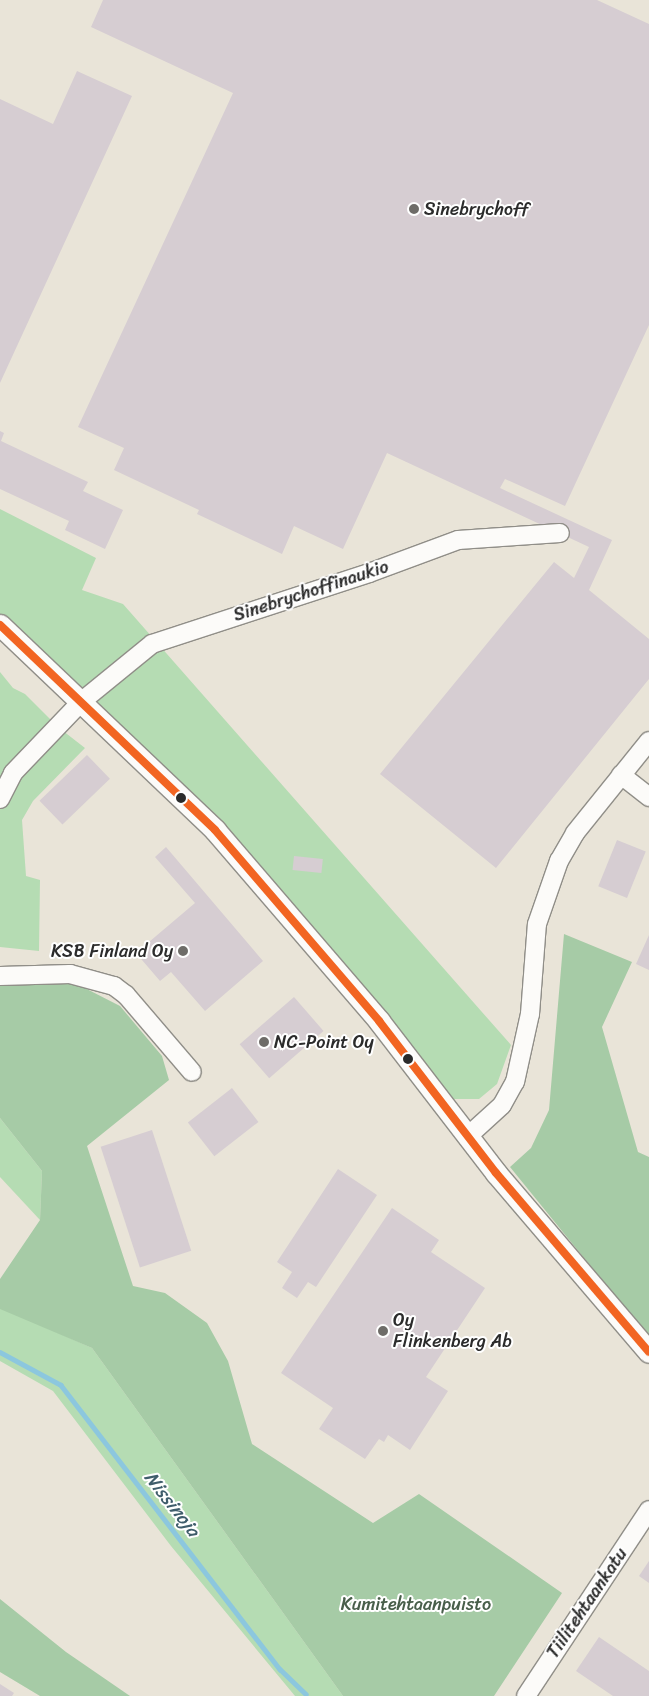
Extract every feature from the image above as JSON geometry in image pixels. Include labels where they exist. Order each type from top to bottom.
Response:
[{"type":"street","name":"Sinebrychoffinaukio","points":[[0,799],[13,773],[82,701],[152,644],[361,576],[458,540],[560,533]]},
{"type":"street","points":[[0,625],[82,701],[215,830],[379,1021],[467,1137],[649,1352]]},
{"type":"street","points":[[467,1137],[502,1105],[514,1082],[530,1014],[537,924],[558,861],[575,832],[649,741]]},
{"type":"street","points":[[621,775],[649,797]]},
{"type":"street","points":[[0,976],[70,974],[114,986],[126,995],[192,1072]]},
{"type":"street","name":"Tiilitehtaankatu","points":[[526,1696],[649,1510]]},
{"type":"green space","points":[[0,509],[96,558],[82,590],[123,604],[511,1045],[497,1084],[479,1099],[452,1099],[383,1013],[0,628]]},
{"type":"green space","points":[[0,672],[13,688],[25,694],[58,727],[85,748],[33,801],[22,820],[26,876],[40,880],[39,951],[0,947]]},
{"type":"green space","points":[[564,934],[632,962],[602,1027],[638,1152],[649,1157],[649,1338],[510,1167],[531,1148],[549,1110]]},
{"type":"green space","name":"Kumitehtaanpuisto","points":[[0,983],[75,983],[120,1006],[162,1056],[169,1080],[87,1146],[133,1286],[165,1293],[207,1323],[228,1361],[252,1444],[373,1523],[419,1494],[562,1593],[494,1696],[343,1696],[92,1348],[0,1309],[0,1279],[40,1220],[42,1171],[0,1118]]},
{"type":"green space","points":[[0,1118],[42,1171],[40,1220],[0,1177]]},
{"type":"green space","points":[[0,1307],[92,1348],[343,1696],[295,1696],[171,1546],[53,1391],[0,1361]]},
{"type":"green space","points":[[0,1599],[66,1652],[130,1696],[40,1696],[0,1672]]},
{"type":"building","name":"Sinebrychoff","points":[[103,0],[597,0],[649,24],[649,325],[565,506],[505,479],[500,488],[612,540],[589,590],[649,639],[649,679],[496,868],[380,774],[554,562],[574,578],[589,547],[387,453],[343,549],[294,526],[282,554],[197,514],[199,510],[114,470],[124,448],[78,427],[233,93],[91,27]]},
{"type":"building","points":[[77,71],[132,96],[0,383],[0,99],[53,124]]},
{"type":"building","points":[[0,431],[4,433],[1,441],[88,482],[83,491],[123,510],[105,549],[65,530],[69,521],[0,489]]},
{"type":"building","points":[[87,755],[110,779],[62,825],[40,801]]},
{"type":"building","points":[[617,840],[646,852],[627,898],[598,886]]},
{"type":"building","points":[[166,847],[263,961],[205,1011],[171,972],[160,981],[136,953],[195,903],[155,857]]},
{"type":"building","points":[[294,856],[323,859],[321,873],[293,870]]},
{"type":"building","points":[[649,935],[649,970],[636,964]]},
{"type":"building","points":[[294,997],[324,1031],[269,1078],[240,1044]]},
{"type":"building","points":[[232,1088],[258,1122],[214,1156],[188,1122]]},
{"type":"building","points":[[152,1130],[191,1251],[140,1267],[101,1147]]},
{"type":"building","points":[[338,1169],[377,1195],[316,1287],[308,1282],[297,1298],[282,1288],[292,1272],[277,1262]]},
{"type":"building","name":"Oy Flinkenberg Ab","points":[[392,1208],[439,1240],[431,1252],[485,1288],[426,1377],[448,1391],[410,1450],[388,1435],[384,1442],[379,1439],[365,1459],[319,1429],[333,1408],[281,1373]]},
{"type":"building","points":[[649,1561],[649,1583],[639,1576]]},
{"type":"building","points":[[599,1637],[649,1671],[649,1696],[613,1696],[576,1671]]},
{"type":"building","points":[[0,1684],[14,1693],[12,1696],[0,1696]]},
{"type":"waterway","name":"Nissinoja","points":[[0,1352],[61,1385],[280,1669],[306,1694]]},
{"type":"transit line","points":[[0,625],[215,830],[379,1021],[496,1173],[649,1352]]},
{"type":"place","name":"Sinebrychoff","points":[[414,209]]},
{"type":"place","name":"KSB Finland Oy","points":[[183,951]]},
{"type":"place","name":"NC-Point Oy","points":[[264,1042]]},
{"type":"place","name":"Oy Flinkenberg Ab","points":[[383,1331]]}]
